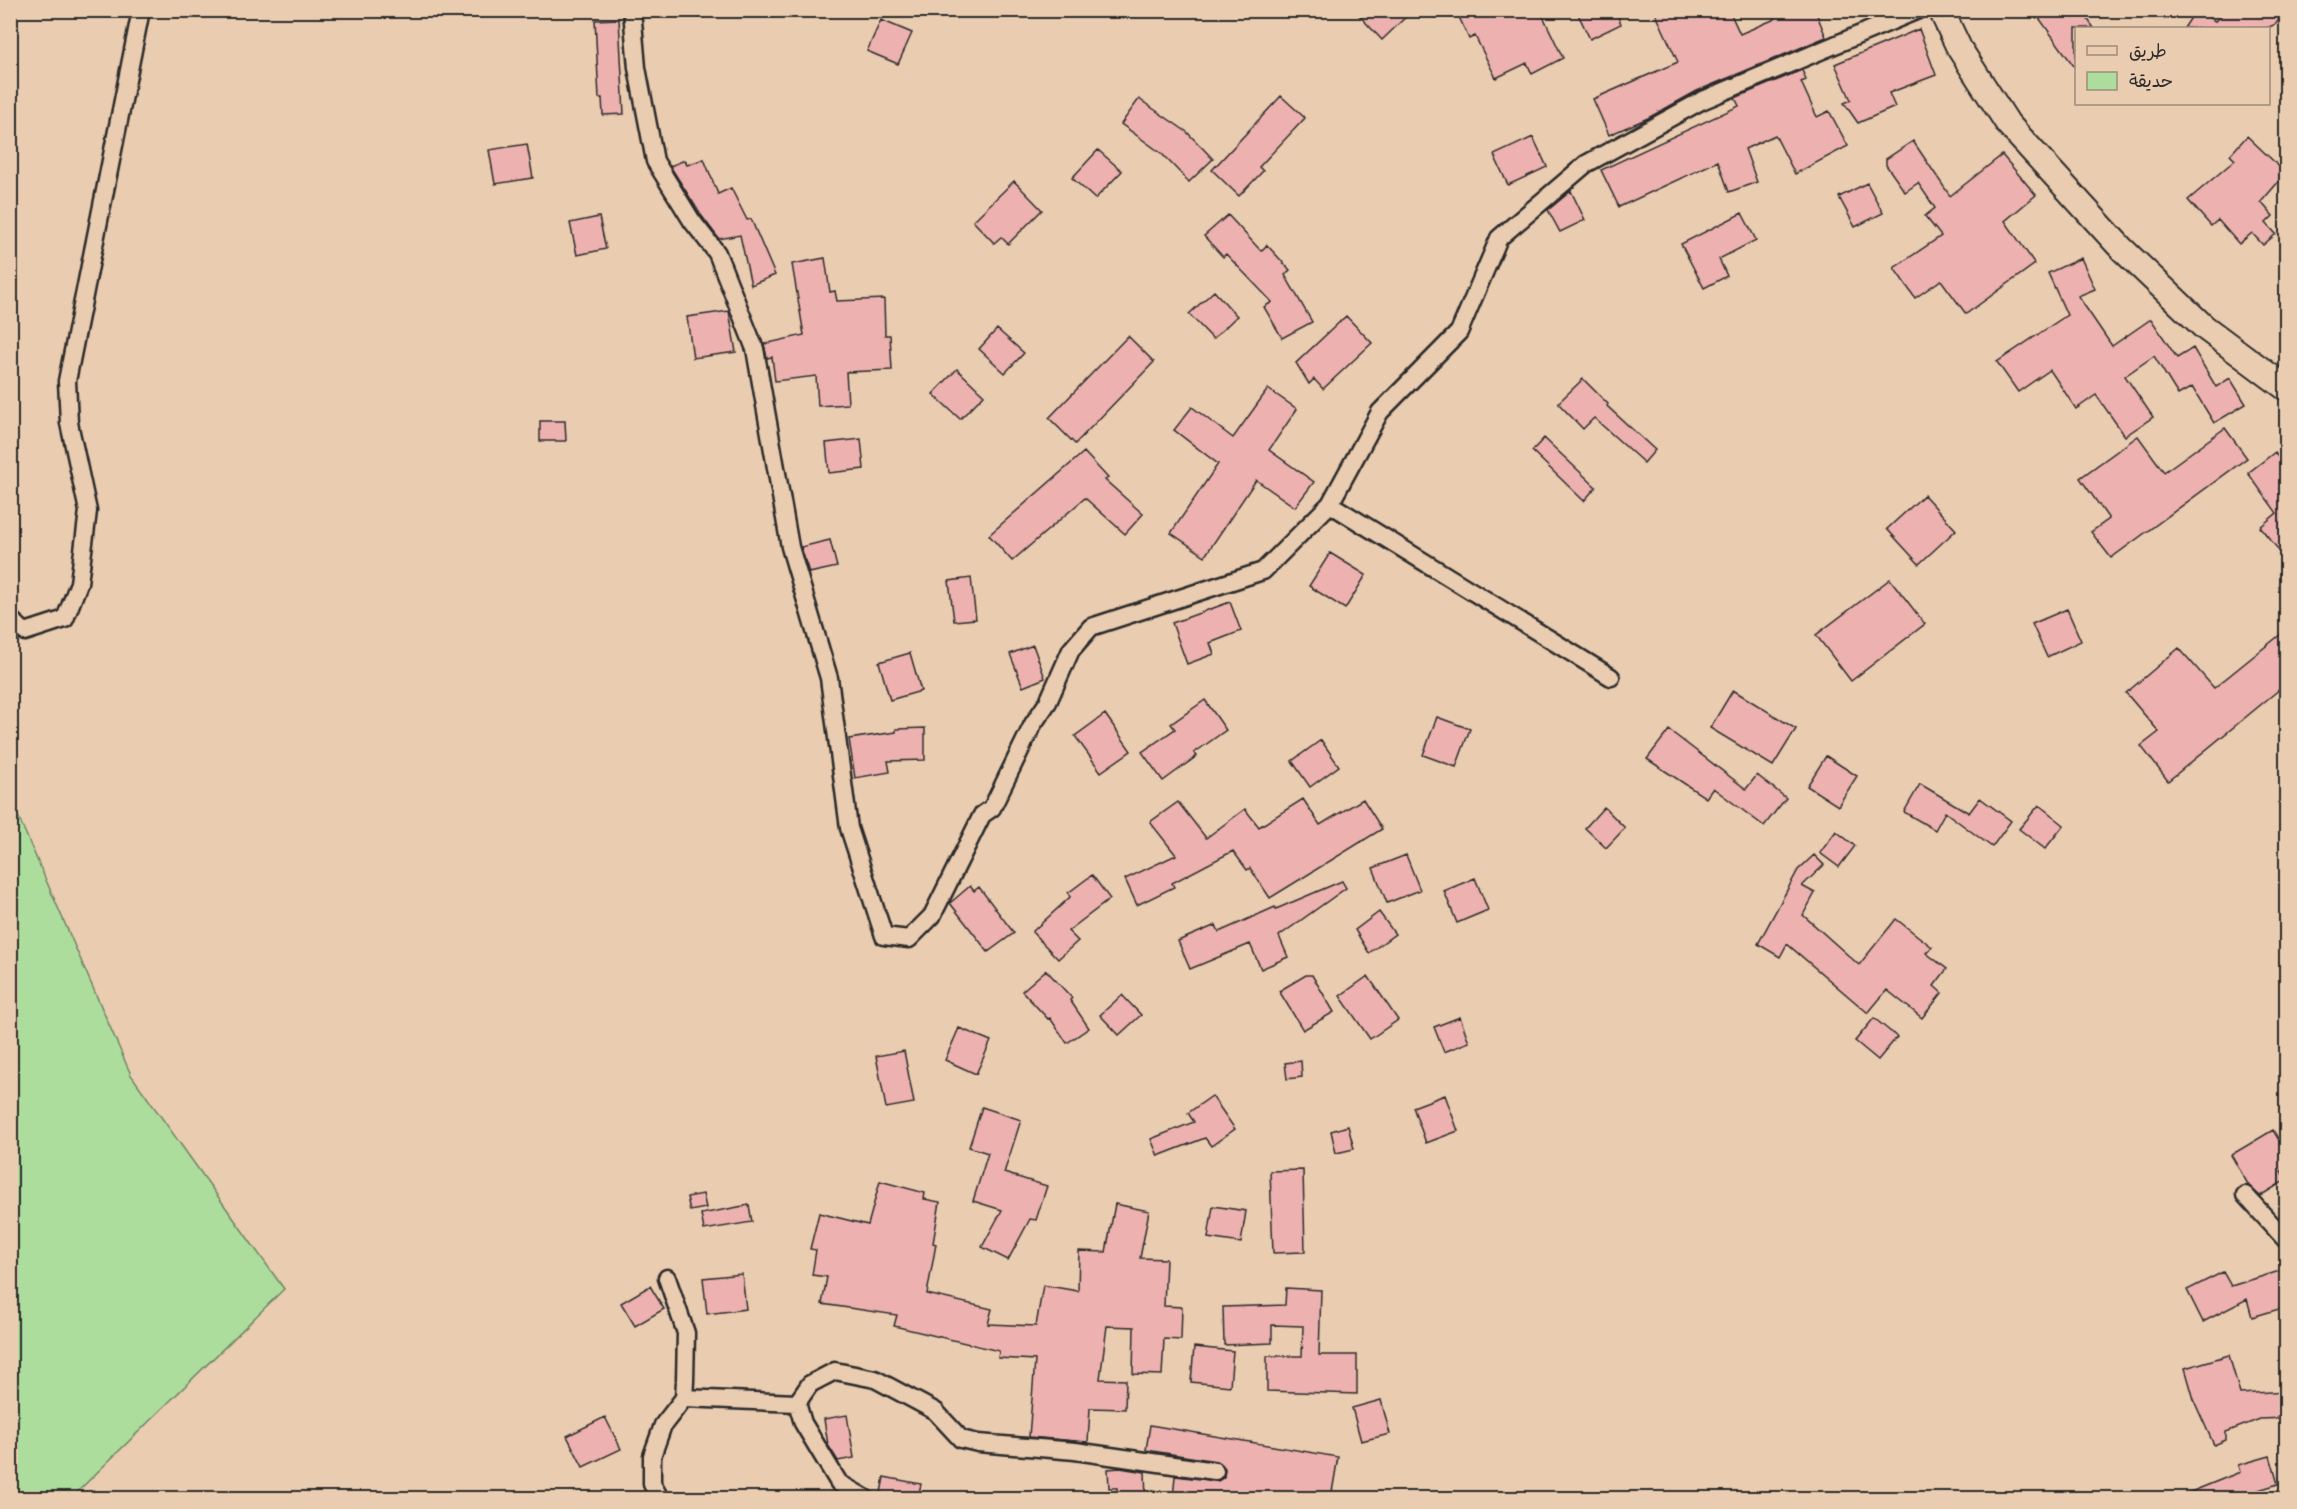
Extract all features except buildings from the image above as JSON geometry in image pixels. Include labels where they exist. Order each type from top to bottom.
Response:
[{"type":"street","points":[[10,619],[25,632],[65,619],[79,583],[88,511],[69,423],[67,381],[141,10]]},
{"type":"street","points":[[632,10],[637,68],[655,161],[692,220],[717,253],[755,349],[790,547],[829,678],[849,828],[884,936],[909,939],[933,916],[982,815],[992,808],[1033,724],[1048,702],[1071,650],[1091,627],[1263,571],[1330,504],[1380,412],[1459,332],[1499,238],[1586,164],[1701,101],[1918,10]]},
{"type":"street","points":[[1941,10],[1959,48],[2015,132],[2122,249],[2204,327],[2286,388]]},
{"type":"street","points":[[1330,504],[1611,677]]},
{"type":"street","points":[[2245,1195],[2286,1240]]},
{"type":"street","points":[[660,1498],[652,1484],[652,1456],[663,1425],[684,1398],[686,1333],[667,1278]]},
{"type":"street","points":[[797,1403],[810,1384],[835,1371],[875,1379],[935,1411],[961,1439],[978,1443],[1075,1451],[1215,1471]]},
{"type":"street","points":[[684,1398],[797,1403]]},
{"type":"street","points":[[797,1403],[803,1423],[839,1484],[865,1498]]},
{"type":"green space","points":[[11,800],[131,1075],[284,1289],[71,1498],[11,1498]]}]
